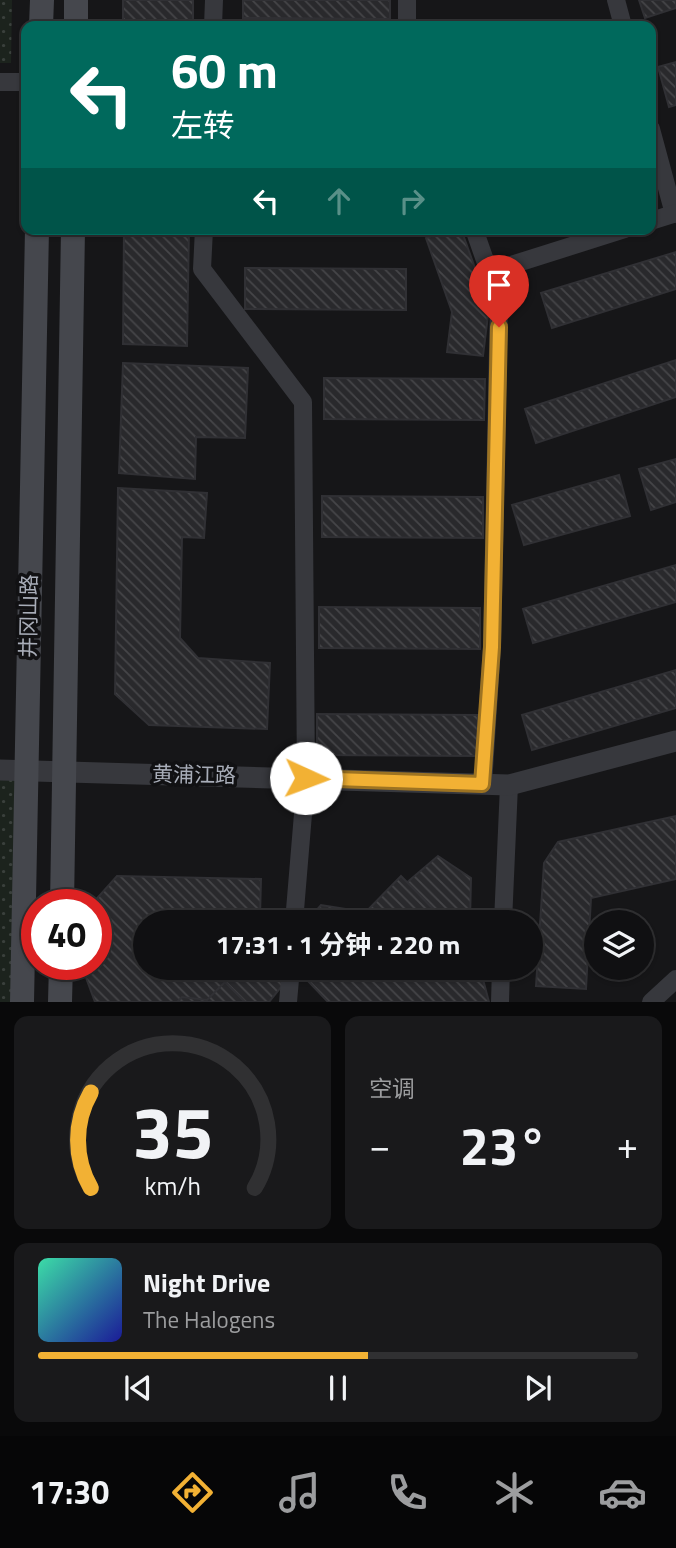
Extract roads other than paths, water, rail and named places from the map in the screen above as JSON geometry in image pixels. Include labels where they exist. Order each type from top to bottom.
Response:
[{"type":"main road","points":[[41,21],[42,0]]},
{"type":"main road","points":[[76,0],[76,21]]},
{"type":"main road","name":"井冈山路","points":[[22,1002],[37,235]]},
{"type":"main road","name":"井冈山路","points":[[62,889],[73,235]]},
{"type":"main road","points":[[60,1002],[61,980]]},
{"type":"street","points":[[213,21],[214,0]]},
{"type":"street","points":[[407,0],[407,21]]},
{"type":"street","points":[[617,0],[623,21]]},
{"type":"street","points":[[0,82],[21,82]]},
{"type":"street","points":[[656,146],[675,213],[656,219]]},
{"type":"street","points":[[204,235],[202,269],[303,402],[306,778],[295,910]]},
{"type":"street","points":[[476,235],[499,300],[492,647],[482,784]]},
{"type":"street","points":[[489,272],[606,235]]},
{"type":"street","name":"黄浦江路","points":[[0,770],[509,785],[676,741]]},
{"type":"street","points":[[504,910],[509,785]]},
{"type":"street","points":[[651,1002],[676,979]]},
{"type":"street","points":[[288,1002],[289,980]]},
{"type":"street","points":[[500,1002],[501,980]]}]
